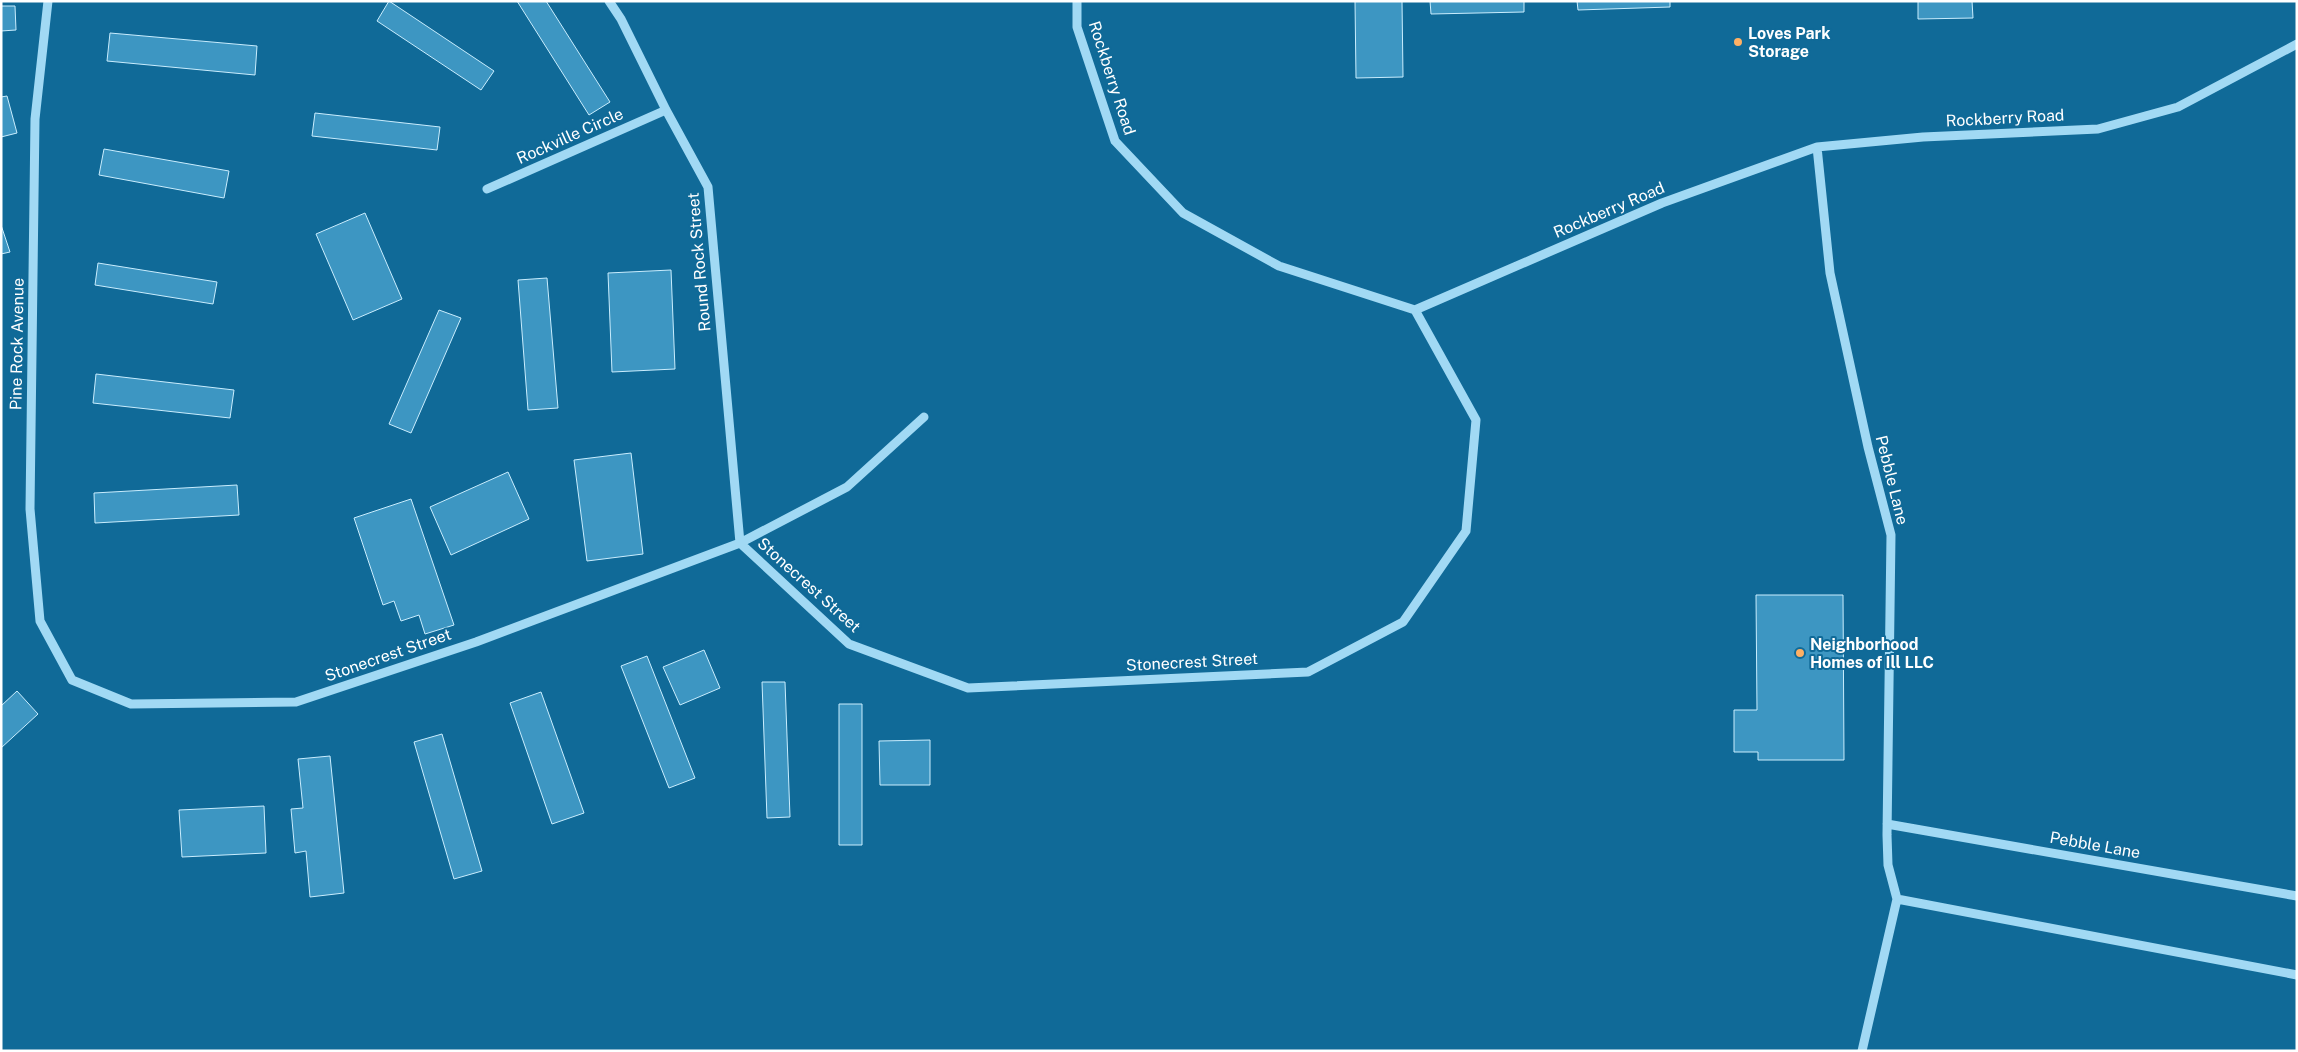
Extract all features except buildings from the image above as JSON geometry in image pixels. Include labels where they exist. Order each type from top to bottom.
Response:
[{"type":"street","name":"Pine Rock Avenue","points":[[48,1],[34,119],[30,509],[40,622],[72,680]]},
{"type":"street","name":"Round Rock Street","points":[[609,1],[621,19],[666,110],[708,187],[740,543]]},
{"type":"street","name":"Rockberry Road","points":[[1077,1],[1077,26],[1114,141],[1183,213],[1279,266],[1415,310],[1662,204],[1817,147],[1923,137],[2098,129],[2178,107],[2297,44]]},
{"type":"street","name":"Rockville Circle","points":[[487,190],[666,110]]},
{"type":"street","name":"Pebble Lane","points":[[1817,147],[1830,273],[1868,446],[1891,535],[1887,824],[1888,864],[1897,899],[1862,1051]]},
{"type":"street","name":"Stonecrest Street","points":[[72,680],[131,704],[296,702],[476,642],[740,543],[849,644],[968,688],[1308,672],[1403,622],[1466,531],[1476,420],[1415,310]]},
{"type":"street","points":[[740,543],[846,487],[924,417]]},
{"type":"street","name":"Pebble Lane","points":[[1887,824],[2297,896]]},
{"type":"street","points":[[1897,899],[2297,975]]},
{"type":"place","name":"Loves Park Storage","points":[[1738,42]]},
{"type":"place","name":"Neighborhood Homes of Ill LLC","points":[[1800,653]]}]
